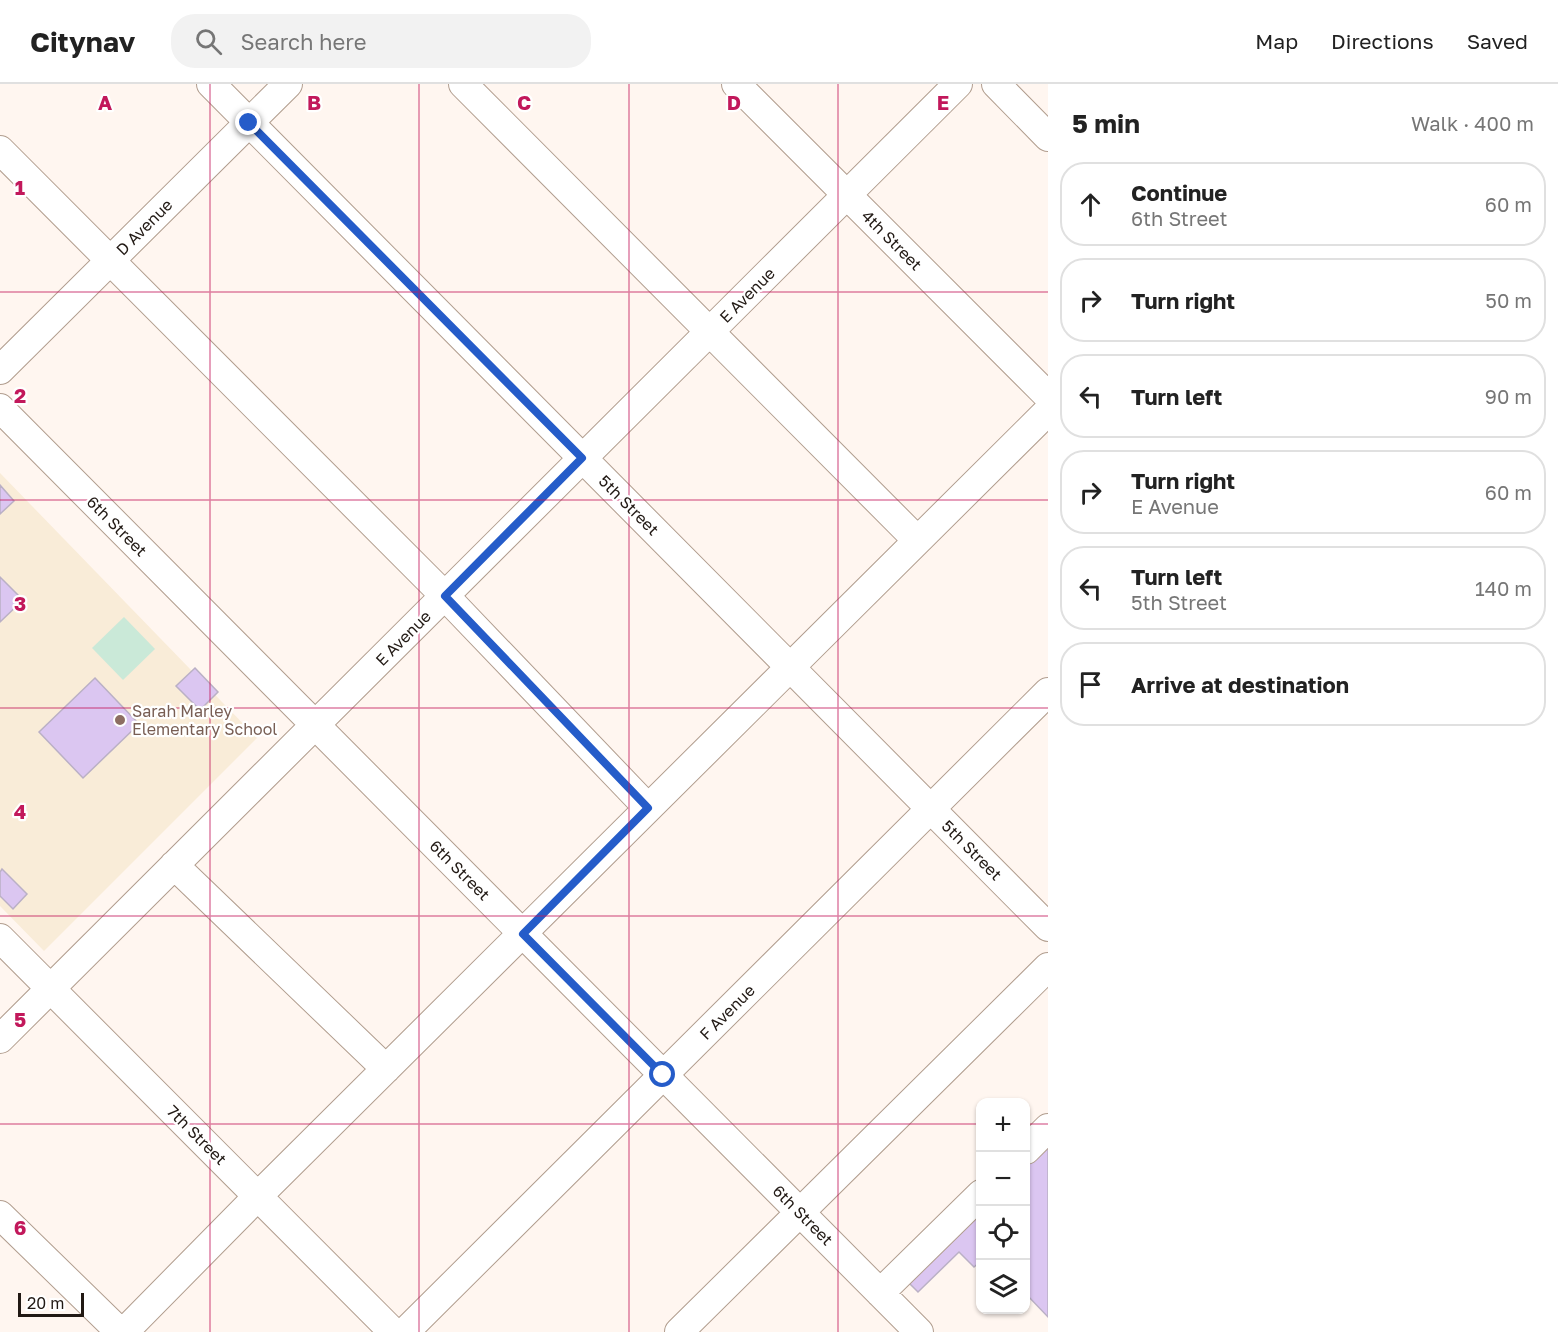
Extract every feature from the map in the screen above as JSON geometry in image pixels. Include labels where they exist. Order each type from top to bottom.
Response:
[{"type":"street","name":"5th Street","points":[[211,84],[1048,927]]},
{"type":"street","name":"D Avenue","points":[[0,370],[288,84]]},
{"type":"street","points":[[463,84],[917,540]]},
{"type":"street","name":"4th Street","points":[[736,84],[1048,396]]},
{"type":"street","name":"E Avenue","points":[[0,1039],[958,84]]},
{"type":"street","points":[[996,84],[1048,137]]},
{"type":"street","points":[[0,150],[445,596],[648,808]]},
{"type":"street","name":"6th Street","points":[[0,408],[920,1332]]},
{"type":"street","points":[[0,1215],[122,1332],[1048,411]]},
{"type":"street","name":"F Avenue","points":[[405,1332],[1048,692]]},
{"type":"street","points":[[174,865],[386,1069]]},
{"type":"street","name":"7th Street","points":[[0,938],[393,1332]]},
{"type":"street","points":[[679,1332],[1048,966]]},
{"type":"street","points":[[1030,1146],[1048,1128]]},
{"type":"street","points":[[880,1293],[976,1199]]},
{"type":"shaded area","name":"Sarah Marley Elementary School","points":[[0,473],[257,738],[44,951],[0,906]]},
{"type":"green space","points":[[124,617],[155,649],[123,680],[92,648]]},
{"type":"building","points":[[0,485],[14,501],[0,514]]},
{"type":"building","points":[[0,577],[23,600],[0,622]]},
{"type":"building","points":[[195,668],[218,692],[200,710],[176,686]]},
{"type":"building","points":[[95,678],[139,724],[83,778],[39,732]]},
{"type":"building","points":[[2,869],[27,894],[13,909],[0,896]]},
{"type":"building","points":[[1048,1130],[1048,1317],[1030,1298],[1030,1148]]},
{"type":"building","points":[[976,1201],[976,1265],[974,1267],[959,1252],[918,1292],[900,1274]]},
{"type":"place","name":"Sarah Marley Elementary School","points":[[120,720]]},
{"type":"route","points":[[249,123],[582,458],[445,596],[648,808],[523,934],[663,1075]]}]
